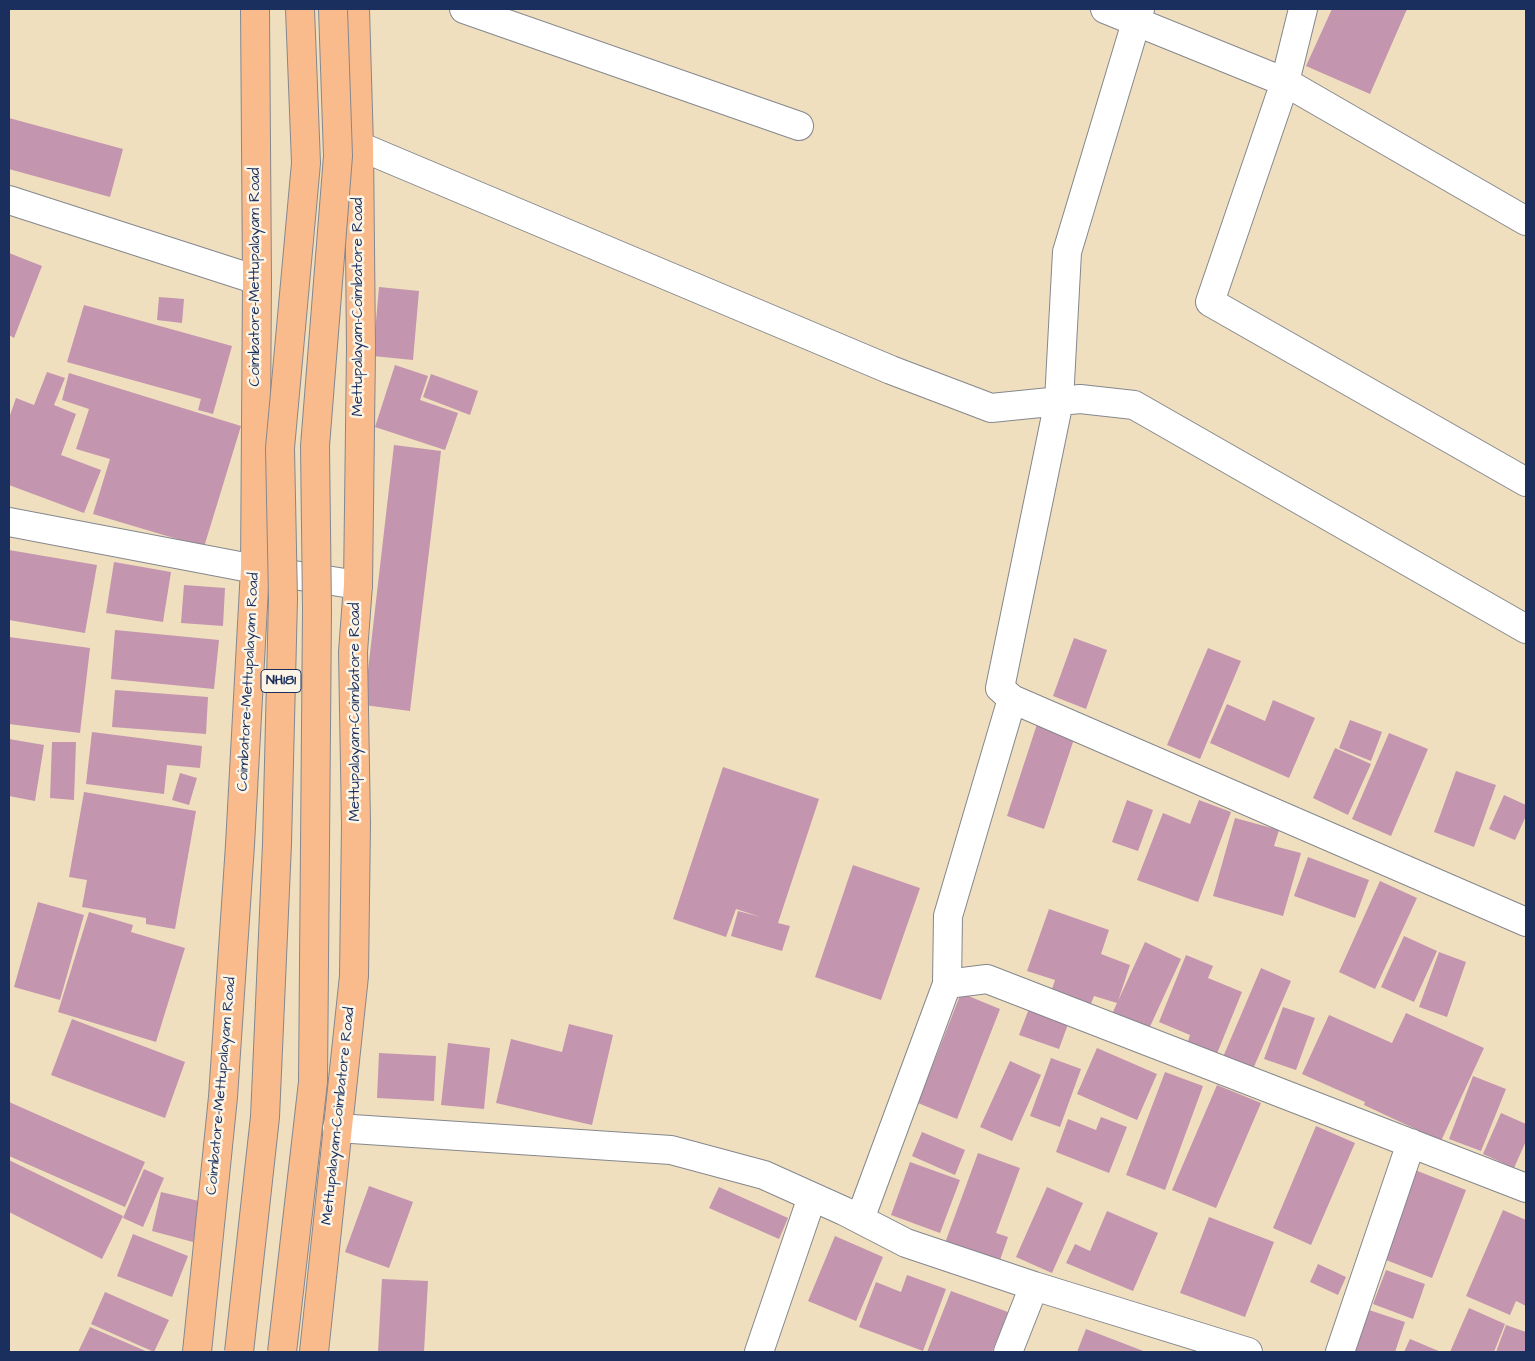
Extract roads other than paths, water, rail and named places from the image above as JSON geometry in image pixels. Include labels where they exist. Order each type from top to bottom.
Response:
[{"type":"main road","name":"Coimbatore-Mettupalayam Road","points":[[197,1352],[223,1097],[241,835],[255,569],[257,280],[255,9]]},
{"type":"main road","name":"NH181","points":[[239,1352],[266,1117],[284,599],[280,448],[306,163],[300,9]]},
{"type":"main road","name":"NH181","points":[[282,1352],[313,1082],[317,610],[315,446],[338,156],[333,9]]},
{"type":"main road","name":"Mettupalayam-Coimbatore Road","points":[[314,1352],[354,976],[356,814],[354,652],[358,585],[361,349],[359,146],[355,9]]},
{"type":"street","points":[[464,9],[798,126]]},
{"type":"street","points":[[1105,9],[1138,15],[1285,82],[1526,221]]},
{"type":"street","points":[[1303,9],[1285,82],[1210,302],[1526,482]]},
{"type":"street","points":[[1138,15],[1067,252],[1059,401],[1000,688],[1012,699],[1526,922]]},
{"type":"street","points":[[359,146],[891,370],[991,408],[1080,399],[1134,405],[1526,628]]},
{"type":"street","points":[[9,200],[257,280]]},
{"type":"street","points":[[9,522],[255,569],[358,585]]},
{"type":"street","points":[[860,1219],[947,984],[948,916],[1012,699]]},
{"type":"street","points":[[947,984],[987,979],[1526,1188]]},
{"type":"street","points":[[337,1128],[671,1150],[764,1175],[860,1219],[906,1243],[1034,1286],[1248,1352]]},
{"type":"street","points":[[1340,1352],[1411,1143]]},
{"type":"street","points":[[759,1352],[812,1197]]},
{"type":"street","points":[[1008,1352],[1034,1286]]}]
